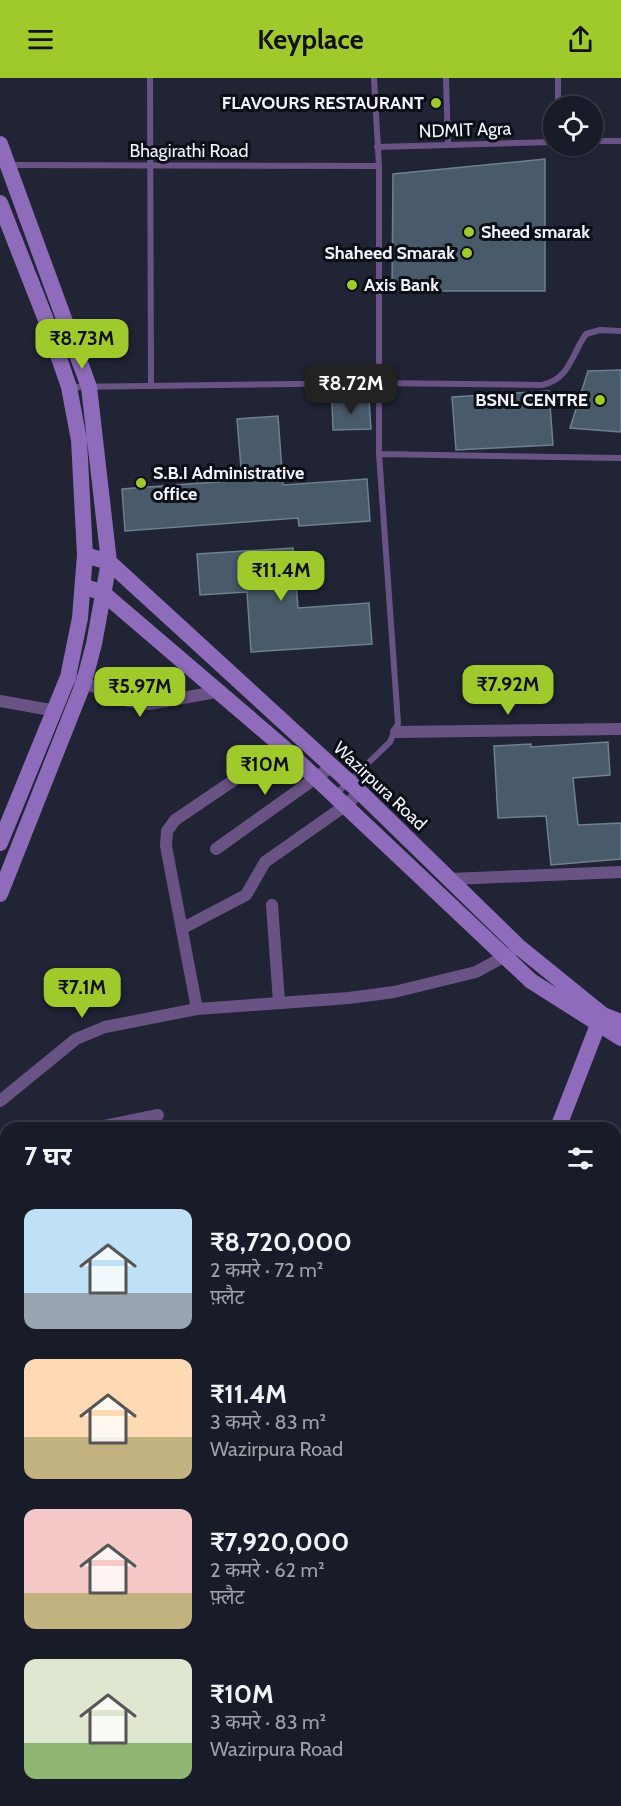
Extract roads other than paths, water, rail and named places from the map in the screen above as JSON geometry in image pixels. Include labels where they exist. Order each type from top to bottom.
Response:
[{"type":"main road","points":[[0,144],[5,165],[89,387],[109,562],[104,593],[76,680],[0,894]]},
{"type":"main road","points":[[0,203],[46,320],[69,387],[79,440],[85,555],[76,680],[56,711],[0,843]]},
{"type":"main road","name":"Wazirpura Road","points":[[85,555],[109,562],[354,788],[450,879],[513,951]]},
{"type":"main road","name":"Wazirpura Road","points":[[83,586],[104,593],[216,692],[283,747],[315,778],[513,951],[621,1038]]},
{"type":"main road","points":[[560,1122],[600,1020]]},
{"type":"main road","name":"Wazirpura Road","points":[[600,1020],[621,1022]]},
{"type":"street","points":[[76,680],[128,701],[148,704],[216,692]]},
{"type":"street","points":[[0,701],[56,711]]},
{"type":"street","points":[[396,732],[621,729]]},
{"type":"street","points":[[196,1009],[183,927],[166,846],[171,823],[283,747]]},
{"type":"street","points":[[216,849],[331,767]]},
{"type":"street","points":[[183,927],[246,895],[265,862],[354,788]]},
{"type":"street","points":[[450,879],[621,872]]},
{"type":"street","points":[[272,905],[279,1002]]},
{"type":"street","points":[[0,1101],[76,1039],[88,1033],[196,1009],[349,998],[394,992],[476,972],[513,951]]},
{"type":"street","points":[[124,1122],[158,1115]]},
{"type":"lane","points":[[150,78],[150,385]]},
{"type":"lane","points":[[354,788],[396,732],[398,713],[379,454],[379,166],[374,78]]},
{"type":"lane","points":[[446,78],[448,145]]},
{"type":"lane","points":[[558,78],[558,96]]},
{"type":"lane","points":[[603,141],[621,141]]},
{"type":"lane","name":"NDMIT Agra","points":[[377,147],[543,142]]},
{"type":"lane","name":"Bhagirathi Road","points":[[5,165],[379,166]]},
{"type":"lane","points":[[69,387],[378,382],[542,385],[554,382],[564,375],[586,334],[600,330],[621,331]]},
{"type":"lane","points":[[379,454],[621,458]]},
{"type":"place","name":"FLAVOURS RESTAURANT","points":[[436,103]]},
{"type":"place","name":"Sheed smarak","points":[[469,232]]},
{"type":"place","name":"Shaheed Smarak","points":[[467,253]]},
{"type":"place","name":"Axis Bank","points":[[352,285]]},
{"type":"place","name":"BSNL CENTRE","points":[[600,400]]},
{"type":"place","name":"S.B.I Administrative office","points":[[141,483]]}]
